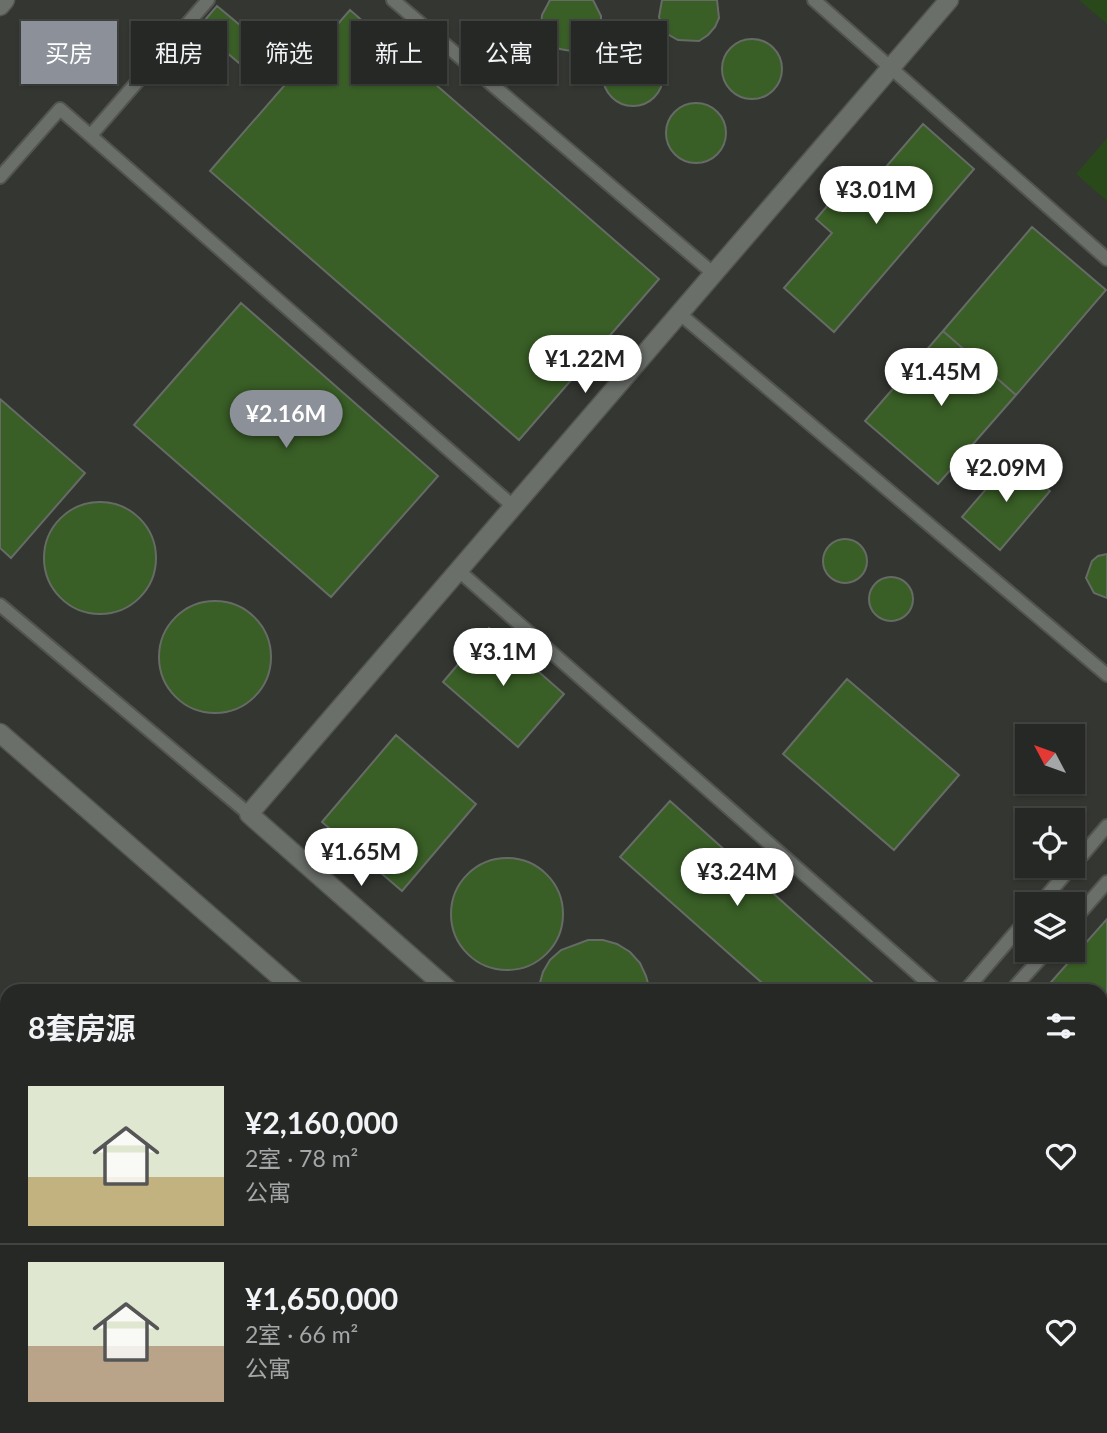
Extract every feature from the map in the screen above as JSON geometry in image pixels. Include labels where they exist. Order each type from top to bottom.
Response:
[{"type":"street","points":[[0,6],[5,0]]},
{"type":"street","points":[[442,984],[249,814],[949,0]]},
{"type":"street","points":[[0,733],[288,984]]},
{"type":"lane","points":[[91,135],[208,0]]},
{"type":"lane","points":[[393,0],[714,274]]},
{"type":"lane","points":[[814,0],[1107,259]]},
{"type":"lane","points":[[0,177],[60,109],[514,507]]},
{"type":"lane","points":[[680,314],[1107,675]]},
{"type":"lane","points":[[459,571],[929,984]]},
{"type":"lane","points":[[0,605],[249,814]]},
{"type":"lane","points":[[1085,851],[1107,826]]},
{"type":"lane","points":[[1050,892],[1062,878]]},
{"type":"lane","points":[[1085,908],[1107,882]]},
{"type":"lane","points":[[971,984],[1015,933]]},
{"type":"lane","points":[[1017,984],[1037,962]]},
{"type":"green space","points":[[1079,0],[1107,0],[1107,24]]},
{"type":"green space","points":[[1107,138],[1107,201],[1076,174]]},
{"type":"building","points":[[550,0],[593,0],[601,21],[571,21],[571,51],[557,47],[557,21],[541,21]]},
{"type":"building","points":[[662,0],[717,0],[719,18],[715,27],[699,41],[678,40],[669,35],[667,21],[660,21]]},
{"type":"building","points":[[217,6],[241,26],[239,63],[227,53],[227,21],[204,21]]},
{"type":"building","points":[[350,10],[363,21],[351,21],[351,84],[435,84],[659,279],[519,440],[210,171],[286,84],[337,84],[337,25]]},
{"type":"building","points":[[746,39],[758,39],[777,52],[782,69],[780,81],[769,94],[758,99],[746,99],[727,86],[722,75],[722,63],[735,44]]},
{"type":"building","points":[[604,84],[662,84],[650,101],[639,106],[621,104]]},
{"type":"building","points":[[690,103],[702,103],[721,116],[726,133],[724,145],[713,158],[702,163],[690,163],[671,150],[666,139],[666,127],[679,108]]},
{"type":"building","points":[[923,124],[974,169],[834,332],[784,288],[832,233],[816,219],[853,176],[867,189]]},
{"type":"building","points":[[1032,227],[1106,290],[1016,395],[943,331]]},
{"type":"building","points":[[241,303],[438,476],[331,597],[134,425]]},
{"type":"building","points":[[943,331],[1016,395],[938,484],[865,421]]},
{"type":"building","points":[[0,399],[85,473],[11,558],[0,548]]},
{"type":"building","points":[[1012,459],[1050,491],[1000,550],[962,517]]},
{"type":"building","points":[[100,502],[121,506],[140,518],[152,537],[156,558],[152,579],[140,598],[121,610],[100,614],[79,610],[60,598],[48,579],[44,558],[48,537],[60,518],[79,506]]},
{"type":"building","points":[[845,539],[854,540],[861,545],[866,552],[866,570],[861,577],[854,582],[845,583],[836,582],[829,577],[824,570],[823,561],[824,552],[829,545],[836,540]]},
{"type":"building","points":[[1107,554],[1107,598],[1094,593],[1086,578],[1092,561]]},
{"type":"building","points":[[891,577],[900,578],[907,583],[912,590],[912,608],[907,615],[900,620],[891,621],[882,620],[875,615],[870,608],[869,599],[870,590],[875,583],[882,578]]},
{"type":"building","points":[[215,601],[236,605],[255,617],[267,636],[271,657],[267,678],[255,697],[236,709],[215,713],[194,709],[175,697],[163,678],[159,657],[163,636],[175,617],[194,605]]},
{"type":"building","points":[[489,628],[564,694],[518,747],[443,682]]},
{"type":"building","points":[[847,679],[959,775],[894,850],[783,754]]},
{"type":"building","points":[[396,735],[476,804],[402,891],[322,822]]},
{"type":"building","points":[[670,801],[874,984],[763,984],[620,857]]},
{"type":"building","points":[[507,858],[528,862],[547,874],[559,893],[563,914],[559,935],[547,954],[528,966],[507,970],[486,966],[467,954],[455,935],[451,914],[455,893],[467,874],[486,862]]},
{"type":"building","points":[[1107,919],[1107,984],[1049,984],[1069,962],[1085,962],[1085,944]]},
{"type":"building","points":[[588,940],[617,944],[630,952],[640,963],[648,984],[540,984],[550,960],[561,950]]}]
